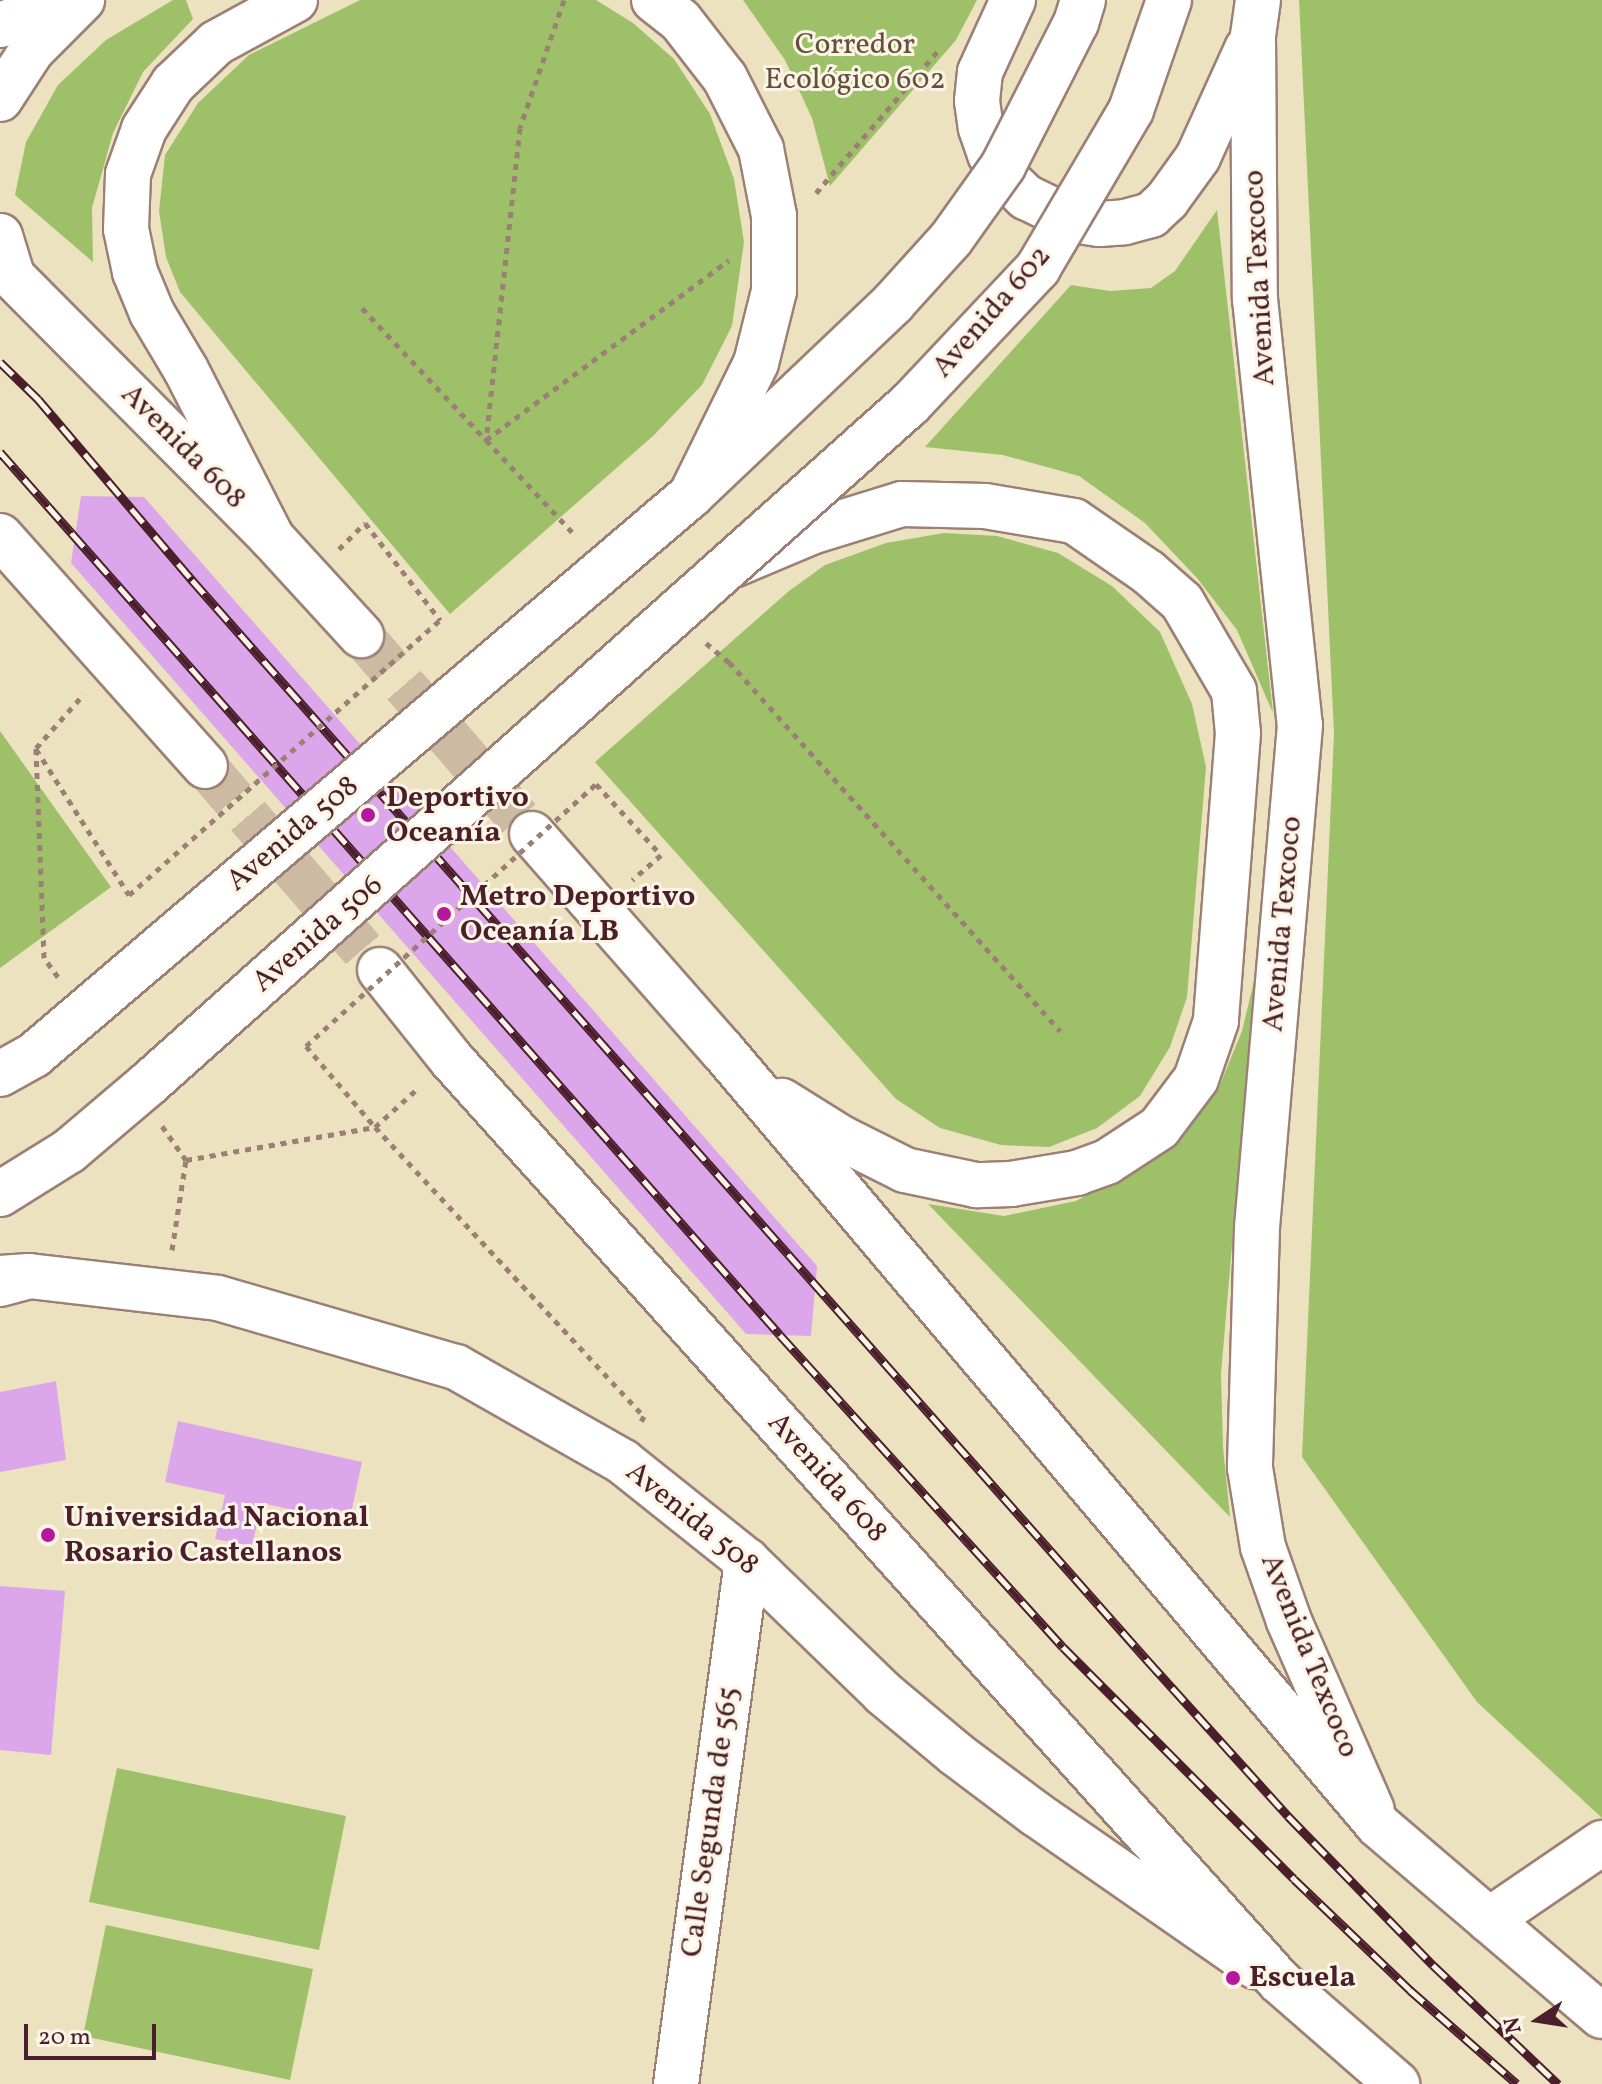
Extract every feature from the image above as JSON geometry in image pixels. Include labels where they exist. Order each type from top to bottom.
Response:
[{"type":"main road","points":[[0,25],[69,0]]},
{"type":"main road","points":[[0,99],[32,50],[82,0]]},
{"type":"main road","points":[[272,538],[186,370],[152,313],[135,272],[126,229],[128,174],[144,129],[173,84],[216,43],[295,0]]},
{"type":"main road","points":[[654,0],[680,20],[725,78],[761,149],[774,216],[774,291],[756,363],[691,495]]},
{"type":"main road","points":[[1013,0],[980,72],[977,101],[981,128],[990,154],[1006,178],[1026,197],[1048,211],[1073,220],[1099,224],[1125,222],[1151,215],[1167,200],[1198,157],[1255,18]]},
{"type":"main road","points":[[691,495],[893,303],[951,239],[1003,166],[1076,23],[1083,0]]},
{"type":"main road","name":"Avenida 602","points":[[733,565],[910,404],[1038,268],[1131,110],[1169,0]]},
{"type":"main road","name":"Avenida Texcoco","points":[[1255,18],[1255,299],[1300,725],[1257,1228],[1250,1468],[1263,1547],[1289,1621],[1378,1825]]},
{"type":"main road","name":"Avenida 608","points":[[4,258],[361,635]]},
{"type":"main road","name":"Avenida 508","points":[[0,1074],[34,1055],[691,495]]},
{"type":"main road","points":[[722,1050],[764,1088],[810,1121],[905,1170],[976,1185],[1011,1184],[1077,1173],[1134,1147],[1159,1128],[1196,1079],[1216,1021],[1238,733],[1234,691],[1182,602],[1148,572],[1074,521],[985,506],[902,504],[811,532],[733,565]]},
{"type":"main road","points":[[8,551],[205,766]]},
{"type":"main road","name":"Avenida 506","points":[[0,1194],[69,1151],[148,1084],[733,565]]},
{"type":"main road","points":[[532,834],[722,1050],[1378,1825],[1602,2016]]},
{"type":"main road","name":"Avenida 608","points":[[380,970],[451,1059],[1279,1981]]},
{"type":"main road","name":"Avenida 508","points":[[10,1279],[218,1298],[456,1367],[623,1462],[747,1561],[836,1650],[956,1754],[1036,1814],[1279,1981]]},
{"type":"main road","name":"Calle Segunda de 565","points":[[676,2084],[747,1561]]},
{"type":"main road","points":[[1489,1920],[1602,1843]]},
{"type":"main road","points":[[1279,1981],[1397,2084]]},
{"type":"path","points":[[362,308],[486,440]]},
{"type":"path","points":[[112,662],[36,748],[129,895],[440,620],[365,523]]},
{"type":"path","points":[[623,1462],[644,1416],[375,1127],[306,1046],[596,784],[661,855]]},
{"type":"path","points":[[375,1127],[451,1059]]},
{"type":"path","points":[[166,1292],[186,1160]]},
{"type":"green space","points":[[173,0],[186,0],[193,19],[143,72],[113,133],[92,208],[93,262],[15,195],[26,142],[58,85],[106,40]]},
{"type":"green space","points":[[360,0],[596,0],[633,23],[674,59],[710,114],[734,179],[744,242],[732,326],[702,385],[653,436],[450,614],[180,292],[166,257],[159,211],[165,155],[198,103],[249,55]]},
{"type":"green space","name":"Corredor Ecológico 602","points":[[743,0],[977,0],[956,40],[830,186],[812,118],[785,60]]},
{"type":"green space","points":[[1299,0],[1602,0],[1602,1818],[1477,1702],[1302,1457],[1334,733]]},
{"type":"green space","points":[[1217,210],[1273,713],[1237,630],[1197,578],[1145,523],[1079,476],[1003,455],[925,447],[1071,285],[1110,291],[1151,288],[1175,271]]},
{"type":"green space","points":[[944,533],[997,536],[1058,553],[1112,586],[1160,632],[1192,704],[1206,767],[1187,997],[1170,1047],[1140,1096],[1097,1128],[1049,1147],[1001,1145],[940,1128],[896,1099],[595,762],[789,591],[825,565],[886,543]]},
{"type":"green space","points":[[0,731],[111,887],[0,968]]},
{"type":"green space","points":[[1255,977],[1221,1374],[1223,1447],[1230,1517],[928,1204],[1004,1216],[1076,1201],[1165,1153],[1217,1092],[1242,1031]]},
{"type":"green space","points":[[117,1768],[346,1816],[319,1950],[89,1902]]},
{"type":"green space","points":[[106,1925],[313,1969],[290,2080],[83,2036]]},
{"type":"building","name":"Metro Deportivo Oceanía LB","points":[[81,496],[144,497],[817,1266],[811,1336],[746,1334],[71,563]]},
{"type":"building","points":[[56,1381],[66,1460],[0,1472],[0,1392]]},
{"type":"building","points":[[178,1421],[362,1462],[349,1523],[262,1503],[252,1546],[215,1539],[225,1495],[165,1482]]},
{"type":"building","points":[[0,1586],[65,1591],[51,1755],[0,1750]]},
{"type":"tunnel","points":[[361,635],[532,834]]},
{"type":"tunnel","points":[[205,766],[380,970]]},
{"type":"railway","points":[[0,362],[38,399],[192,580],[1288,1816],[1433,1965],[1558,2084]]},
{"type":"railway","points":[[0,452],[780,1335],[1063,1647],[1294,1879],[1410,1990],[1517,2084]]},
{"type":"place","name":"Deportivo Oceanía","points":[[368,815]]},
{"type":"place","name":"Metro Deportivo Oceanía LB","points":[[444,914]]},
{"type":"place","name":"Universidad Nacional Rosario Castellanos","points":[[48,1535]]},
{"type":"place","name":"Escuela","points":[[1233,1978]]}]
